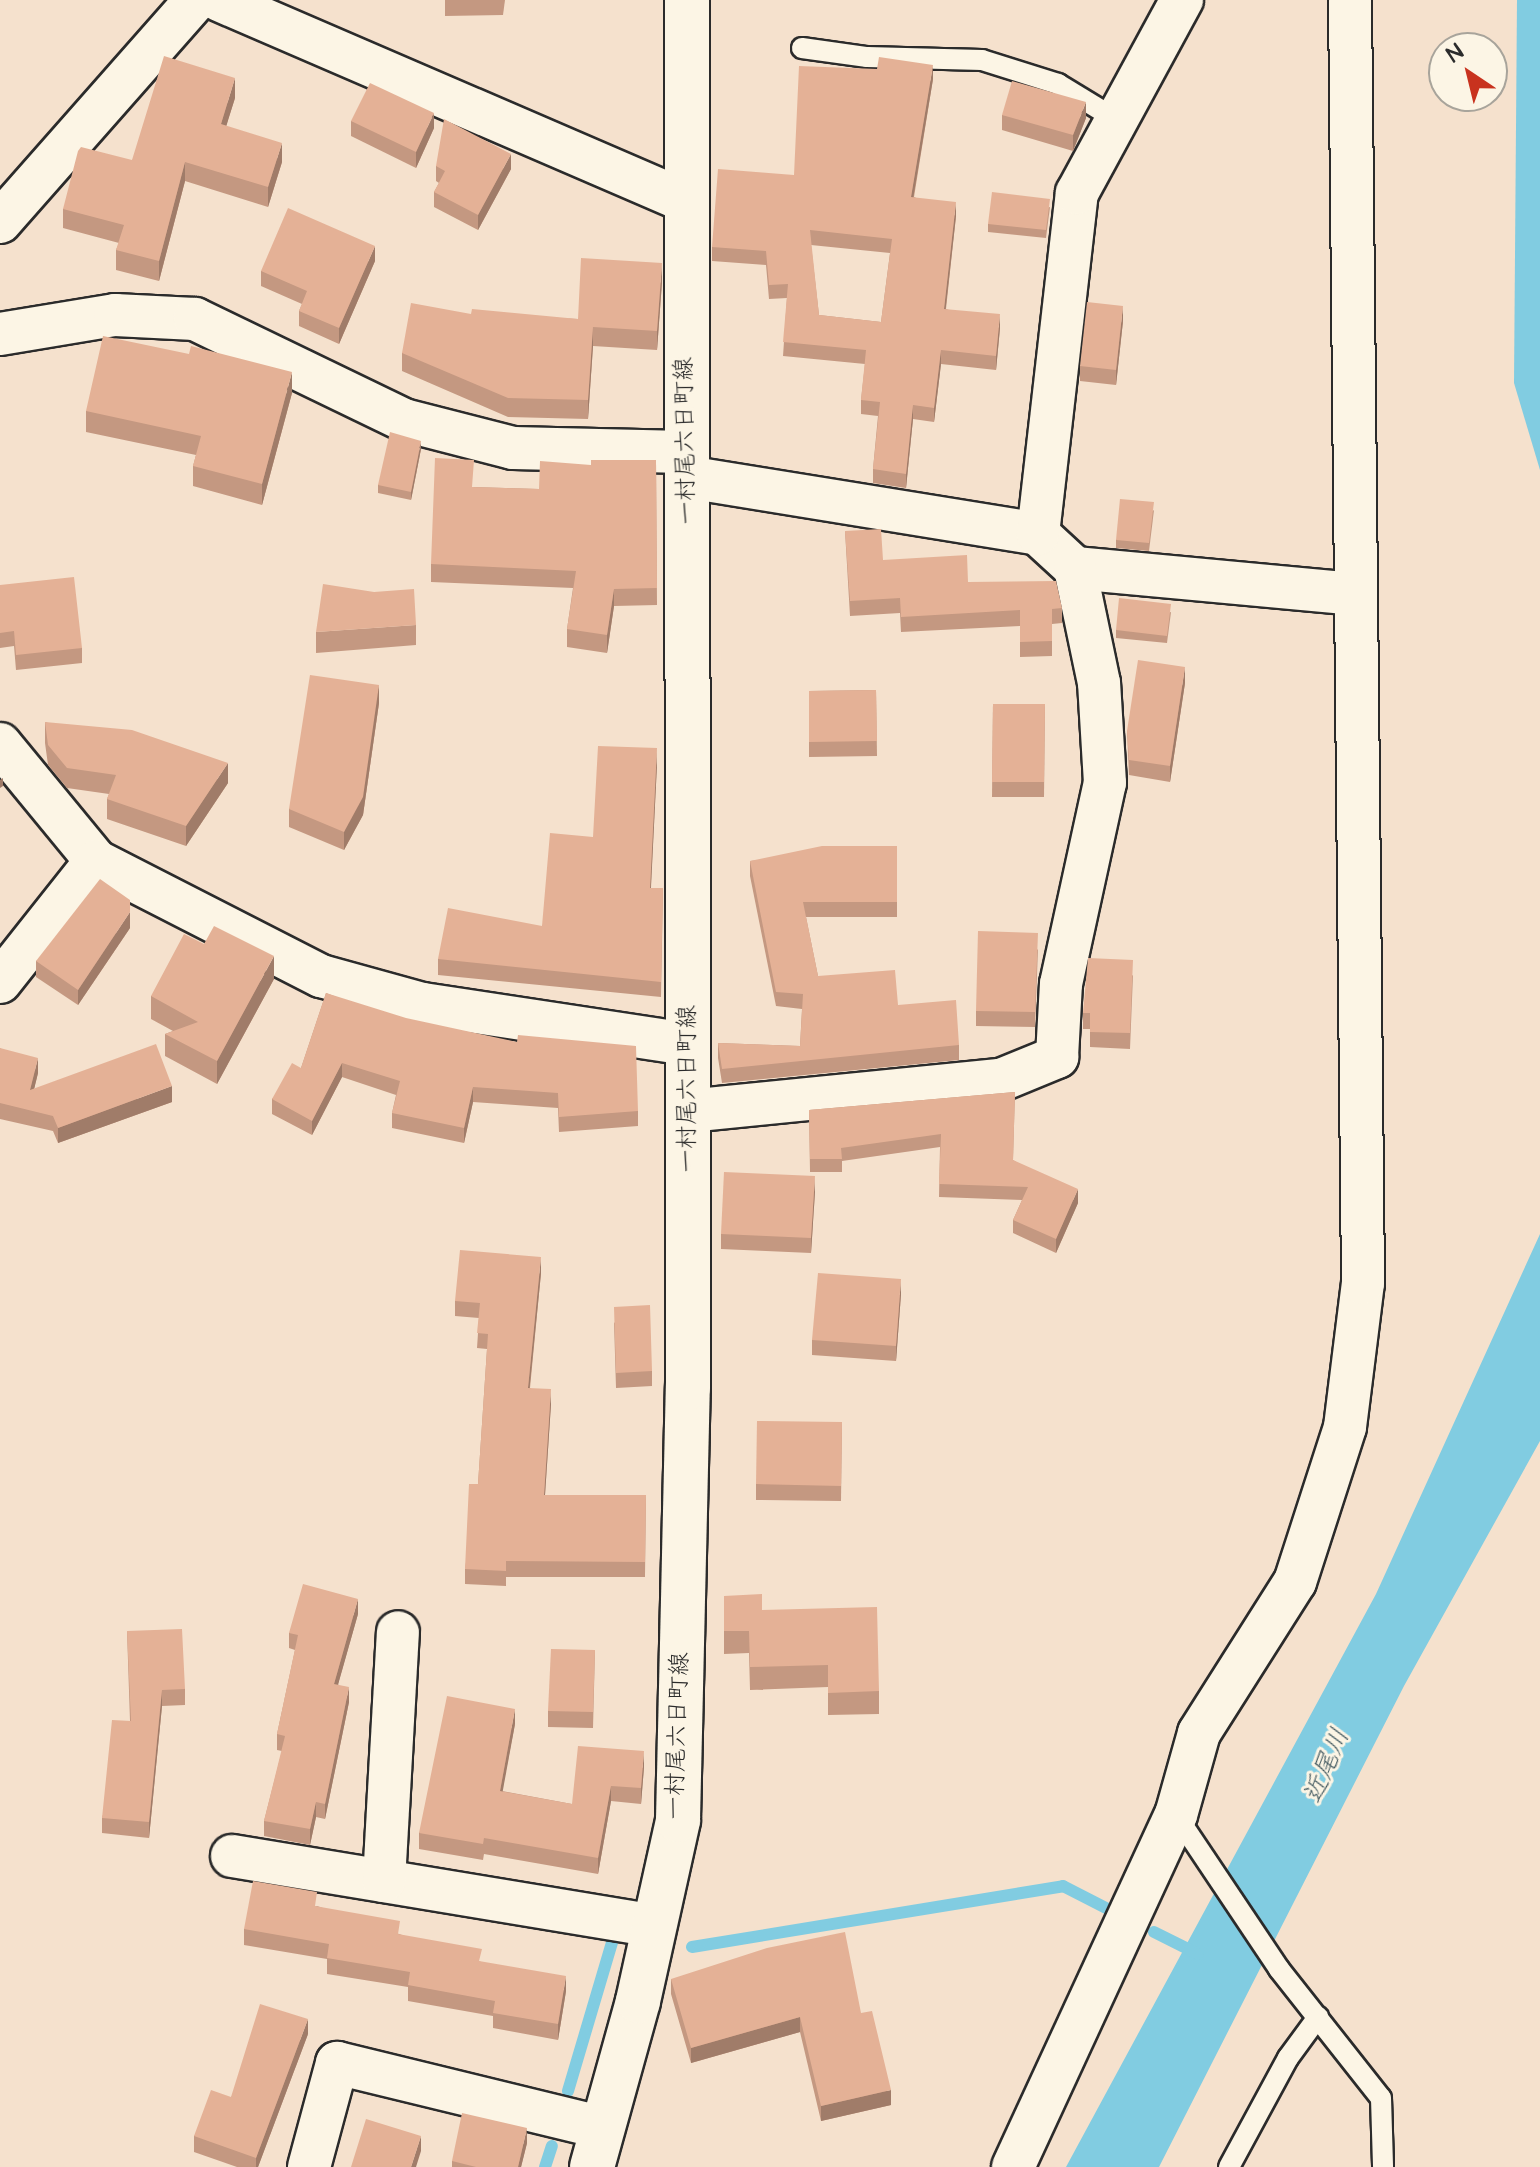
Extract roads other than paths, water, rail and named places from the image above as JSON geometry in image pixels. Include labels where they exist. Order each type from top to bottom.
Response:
[{"type":"main road","name":"一村尾六日町線","points":[[598,2147],[678,1820],[688,1111],[683,200],[687,0]]},
{"type":"street","points":[[0,222],[196,0]]},
{"type":"street","points":[[219,0],[683,200]]},
{"type":"street","points":[[1038,534],[1077,193],[1182,0]]},
{"type":"street","points":[[1013,2167],[1176,1815],[1199,1733],[1295,1582],[1345,1427],[1363,1283],[1350,0]]},
{"type":"street","points":[[0,334],[115,315],[195,319],[404,420],[513,448],[686,465],[1038,534],[1075,568],[1099,683],[1105,783],[1061,984],[1057,1057],[1001,1080],[688,1111]]},
{"type":"street","points":[[1075,568],[1354,594]]},
{"type":"street","points":[[0,744],[96,861],[321,976],[423,1004],[687,1044]]},
{"type":"street","points":[[0,982],[96,861]]},
{"type":"street","points":[[384,1881],[398,1632]]},
{"type":"street","points":[[232,1856],[654,1926]]},
{"type":"street","points":[[309,2167],[337,2063],[598,2147]]},
{"type":"lane","points":[[802,48],[867,57],[982,60],[1058,84],[1117,120]]},
{"type":"lane","points":[[1176,1815],[1279,1969],[1381,2098],[1383,2167]]},
{"type":"lane","points":[[1229,2167],[1288,2058],[1318,2017]]},
{"type":"water","points":[[1517,0],[1540,0],[1540,470],[1514,383]]},
{"type":"water","name":"近尾川","points":[[1540,1234],[1540,1441],[1404,1686],[1159,2167],[1066,2167],[1376,1594]]},
{"type":"waterway","points":[[692,1947],[1063,1886],[1108,1909]]},
{"type":"waterway","points":[[1154,1932],[1198,1954]]},
{"type":"waterway","points":[[568,2091],[614,1936]]},
{"type":"waterway","points":[[545,2167],[552,2146]]}]
